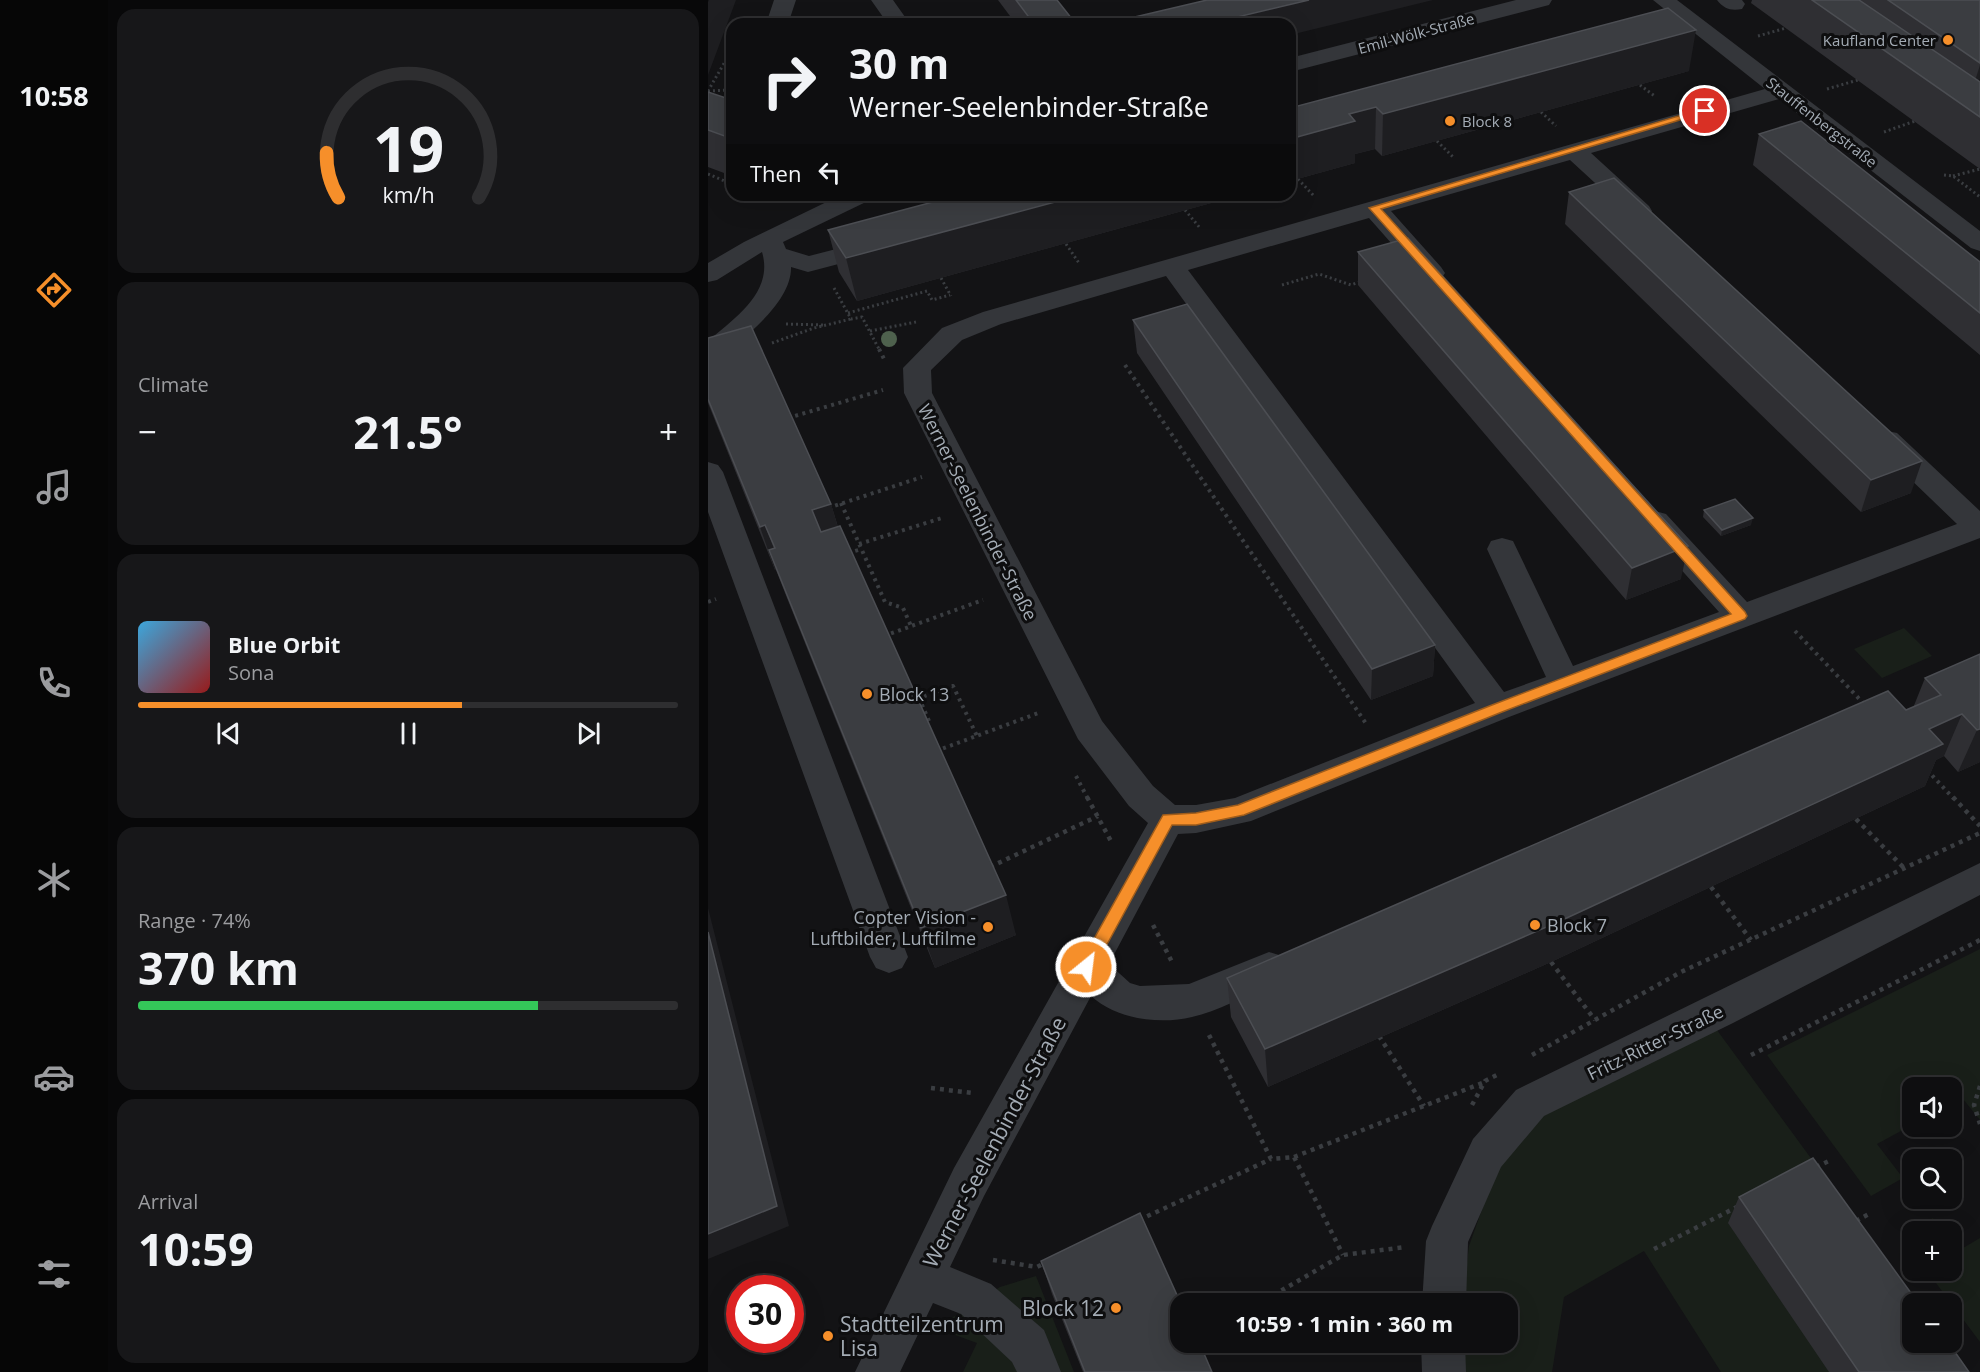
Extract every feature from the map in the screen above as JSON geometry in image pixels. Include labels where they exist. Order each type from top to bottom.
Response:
[{"type":"street","points":[[779,18],[785,0]]},
{"type":"street","points":[[882,0],[895,18]]},
{"type":"street","name":"Emil-Wölk-Straße","points":[[1296,63],[1541,0]]},
{"type":"street","name":"Stauffenbergstraße","points":[[1664,0],[1980,243]]},
{"type":"street","points":[[1664,32],[1695,23]]},
{"type":"street","name":"Werner-Seelenbinder-Straße","points":[[877,1372],[969,1182],[1168,820],[1141,796],[1090,730],[918,393],[917,368],[952,334],[992,318],[1782,91]]},
{"type":"street","points":[[1573,150],[1657,227]]},
{"type":"street","points":[[708,274],[772,246],[851,201]]},
{"type":"street","points":[[1374,208],[1450,293]]},
{"type":"street","points":[[772,246],[808,264],[896,241]]},
{"type":"street","points":[[708,356],[770,296],[777,283],[779,268],[772,246]]},
{"type":"street","points":[[1171,265],[1497,708]]},
{"type":"street","points":[[1168,820],[1196,819],[1239,811],[1497,708],[1980,527],[1868,422]]},
{"type":"street","points":[[708,472],[890,957]]},
{"type":"street","points":[[1640,504],[1741,616]]},
{"type":"street","points":[[1502,549],[1565,683]]},
{"type":"street","name":"Fritz-Ritter-Straße","points":[[1445,1293],[1447,1241],[1488,1153],[1530,1103],[1719,1011],[1980,878]]},
{"type":"street","points":[[1086,967],[1117,995],[1140,1003],[1191,1001],[1298,956]]},
{"type":"street","points":[[929,1264],[976,1299],[1029,1347],[1038,1372]]},
{"type":"street","points":[[1443,1353],[1444,1372]]},
{"type":"path","points":[[1773,32],[1786,28]]},
{"type":"path","points":[[708,91],[726,60]]},
{"type":"path","points":[[1818,91],[1858,80]]},
{"type":"path","points":[[1640,85],[1657,98]]},
{"type":"path","points":[[708,91],[726,90]]},
{"type":"path","points":[[1540,112],[1556,126]]},
{"type":"path","points":[[1875,135],[1915,121]]},
{"type":"path","points":[[1437,141],[1459,163]]},
{"type":"path","points":[[1940,174],[1953,176],[1980,169]]},
{"type":"path","points":[[708,174],[726,182]]},
{"type":"path","points":[[1953,176],[1980,197]]},
{"type":"path","points":[[1298,179],[1321,203]]},
{"type":"path","points":[[1185,210],[1205,235]]},
{"type":"path","points":[[1066,244],[1083,269]]},
{"type":"path","points":[[819,262],[851,320]]},
{"type":"path","points":[[1282,285],[1319,274],[1351,285],[1423,264]]},
{"type":"path","points":[[941,278],[956,304]]},
{"type":"path","points":[[848,313],[927,291],[932,300],[950,295]]},
{"type":"path","points":[[766,344],[814,328],[862,317],[888,365]]},
{"type":"path","points":[[870,331],[926,320],[918,329]]},
{"type":"path","points":[[1125,365],[1368,726]]},
{"type":"path","points":[[882,397],[885,382]]},
{"type":"path","points":[[788,419],[883,390]]},
{"type":"path","points":[[917,467],[927,488]]},
{"type":"path","points":[[827,508],[922,477]]},
{"type":"path","points":[[841,503],[885,602],[903,608],[911,626]]},
{"type":"path","points":[[937,508],[947,528]]},
{"type":"path","points":[[859,544],[942,518]]},
{"type":"path","points":[[979,592],[988,610]]},
{"type":"path","points":[[884,636],[983,600]]},
{"type":"path","points":[[1770,605],[1867,707]]},
{"type":"path","points":[[929,721],[919,698],[953,686],[977,736]]},
{"type":"path","points":[[1037,701],[1048,722]]},
{"type":"path","points":[[935,752],[1042,711]]},
{"type":"path","points":[[1923,767],[1980,826]]},
{"type":"path","points":[[1076,774],[1113,844],[1113,853]]},
{"type":"path","points":[[987,868],[1098,816]]},
{"type":"path","points":[[1856,819],[1905,868]]},
{"type":"path","points":[[1711,887],[1751,940]]},
{"type":"path","points":[[1152,923],[1271,1159]]},
{"type":"path","points":[[1751,1055],[1980,940]]},
{"type":"path","points":[[1551,962],[1595,1020]]},
{"type":"path","points":[[1379,1036],[1424,1106]]},
{"type":"path","points":[[1133,1222],[1271,1159],[1294,1157],[1485,1081]]},
{"type":"path","points":[[1980,1086],[1975,1104],[1975,1118],[1980,1124]]},
{"type":"path","points":[[931,1089],[975,1094]]},
{"type":"path","points":[[1294,1157],[1344,1255]]},
{"type":"path","points":[[1813,1168],[1829,1161]]},
{"type":"path","points":[[1654,1249],[1744,1203]]},
{"type":"path","points":[[1852,1223],[1869,1214]]},
{"type":"path","points":[[1277,1293],[1344,1255],[1447,1241]]},
{"type":"path","points":[[929,1264],[1037,1267],[1048,1262]]},
{"type":"shaded area","points":[[1904,628],[1932,656],[1882,678],[1854,649]]},
{"type":"shaded area","points":[[1980,949],[1980,1120],[1962,1100],[1962,1077],[1902,1077],[1902,1130],[1877,1144],[1902,1179],[1871,1196],[1767,1055]]},
{"type":"shaded area","points":[[1714,1026],[1910,1293],[1902,1293],[1902,1353],[1932,1353],[1967,1372],[1721,1372],[1644,1251],[1564,1297],[1552,1372],[1464,1372],[1462,1353],[1518,1353],[1518,1293],[1463,1293],[1469,1246],[1503,1161],[1545,1108]]},
{"type":"shaded area","points":[[1980,1238],[1980,1342],[1962,1318],[1962,1293],[1943,1293],[1934,1281],[1962,1281],[1962,1249]]},
{"type":"shaded area","points":[[1036,1276],[1074,1372],[963,1372],[977,1343],[936,1328],[1000,1287]]},
{"type":"building","points":[[1016,0],[1057,0],[1071,18],[1030,18]]},
{"type":"building","points":[[1207,0],[1309,0],[1233,18],[1130,18]]},
{"type":"building","points":[[1812,0],[1859,0],[1980,82],[1980,117]]},
{"type":"building","points":[[1888,0],[1980,0],[1980,63]]},
{"type":"building","points":[[1668,8],[1696,30],[1383,114],[1376,107],[1349,114],[1355,121],[1296,137],[1296,106]]},
{"type":"building","points":[[708,92],[726,98],[726,137],[708,130]]},
{"type":"building","points":[[1801,121],[1980,262],[1980,313],[1759,134]]},
{"type":"building","points":[[1614,178],[1922,461],[1871,480],[1569,192]]},
{"type":"building","points":[[937,201],[1059,201],[846,258],[828,230]]},
{"type":"building","points":[[1408,238],[1688,546],[1632,568],[1358,252]]},
{"type":"building","points":[[1187,304],[1435,645],[1372,669],[1133,320]]},
{"type":"building","name":"Block 13","points":[[751,326],[831,504],[812,510],[821,532],[840,526],[1006,895],[921,928],[769,550],[775,548],[765,525],[760,527],[708,399],[708,338]]},
{"type":"building","points":[[1735,499],[1753,518],[1722,530],[1704,510]]},
{"type":"building","points":[[1980,654],[1980,729],[1977,730],[1962,714],[1929,729],[1943,744],[1558,922],[1265,1049],[1227,978],[1888,691],[1906,710],[1941,695],[1925,678]]},
{"type":"building","points":[[708,932],[777,1206],[708,1234]]},
{"type":"building","points":[[1813,1158],[1911,1293],[1902,1293],[1902,1353],[1956,1353],[1969,1372],[1859,1372],[1739,1197]]},
{"type":"building","name":"Block 12","points":[[1140,1213],[1176,1293],[1170,1293],[1170,1353],[1204,1353],[1212,1372],[1085,1372],[1041,1261]]},
{"type":"place","name":"Kaufland Center","points":[[1948,40]]},
{"type":"place","name":"Block 8","points":[[1450,121]]},
{"type":"place","name":"Block 13","points":[[867,694]]},
{"type":"place","name":"Block 7","points":[[1535,925]]},
{"type":"place","name":"Copter Vision - Luftbilder, Luftfilme","points":[[988,927]]},
{"type":"place","name":"Block 12","points":[[1116,1308]]},
{"type":"place","name":"Stadtteilzentrum Lisa","points":[[828,1336]]},
{"type":"route","points":[[1086,967],[1168,820],[1196,819],[1239,811],[1497,708],[1741,616],[1374,208],[1705,111]]}]
